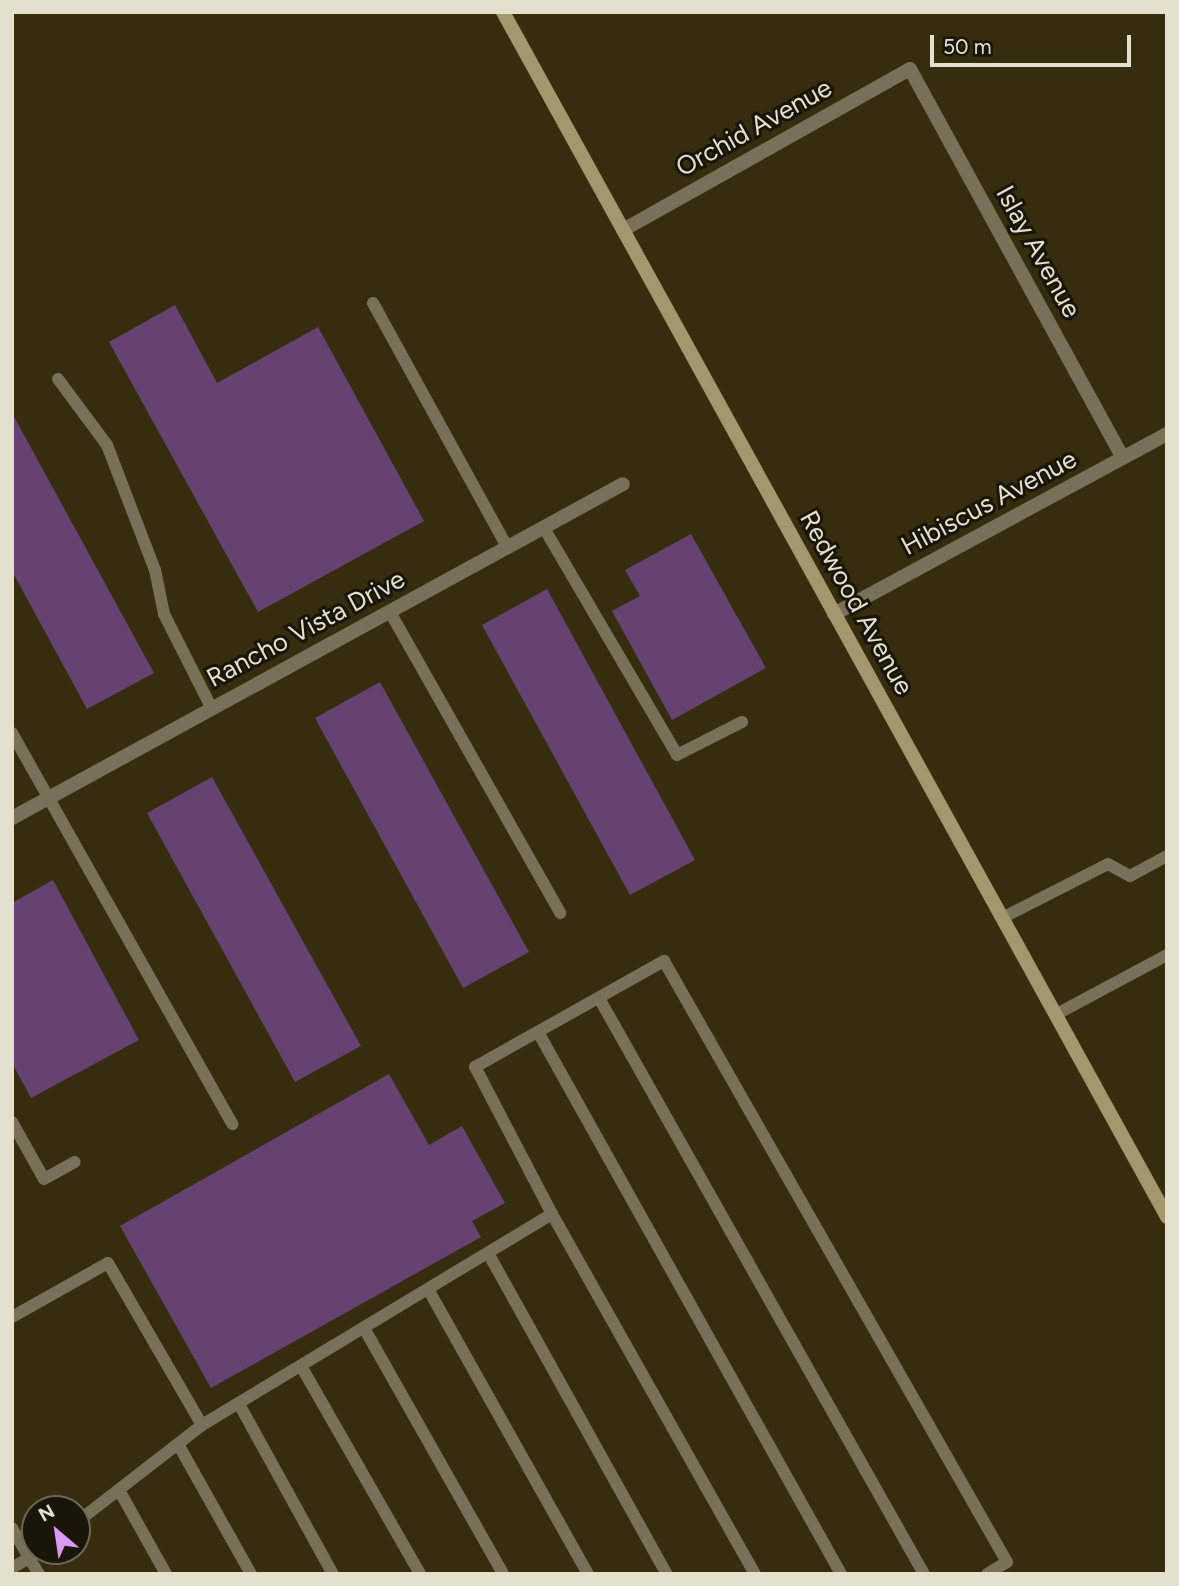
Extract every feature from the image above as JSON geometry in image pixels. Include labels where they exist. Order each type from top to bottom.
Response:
[{"type":"street","name":"Redwood Avenue","points":[[503,12],[1167,1217]]},
{"type":"street","name":"Orchid Avenue","points":[[623,230],[910,69]]},
{"type":"street","name":"Islay Avenue","points":[[910,69],[1123,458]]},
{"type":"street","name":"Hibiscus Avenue","points":[[834,614],[1167,434]]},
{"type":"street","name":"Rancho Vista Drive","points":[[12,818],[623,484]]},
{"type":"lane","points":[[373,303],[507,547]]},
{"type":"lane","points":[[58,379],[107,445],[155,570],[164,614],[211,707]]},
{"type":"lane","points":[[544,527],[677,755],[742,722]]},
{"type":"lane","points":[[390,612],[560,913]]},
{"type":"lane","points":[[12,733],[232,1124]]},
{"type":"lane","points":[[1002,918],[1108,864],[1130,876],[1167,856]]},
{"type":"lane","points":[[1055,1015],[1167,955]]},
{"type":"lane","points":[[755,1574],[552,1214],[475,1067],[664,961],[1007,1562],[987,1574]]},
{"type":"lane","points":[[599,998],[924,1574]]},
{"type":"lane","points":[[538,1032],[841,1574]]},
{"type":"lane","points":[[12,1122],[44,1179],[75,1162]]},
{"type":"lane","points":[[91,1511],[202,1425],[552,1214]]},
{"type":"lane","points":[[488,1253],[667,1574]]},
{"type":"lane","points":[[12,1317],[108,1263],[202,1425]]},
{"type":"lane","points":[[428,1289],[589,1574]]},
{"type":"lane","points":[[364,1328],[503,1574]]},
{"type":"lane","points":[[301,1366],[420,1574]]},
{"type":"lane","points":[[239,1404],[333,1574]]},
{"type":"lane","points":[[178,1444],[251,1574]]},
{"type":"lane","points":[[118,1490],[166,1574]]},
{"type":"building","points":[[175,305],[217,383],[318,327],[424,521],[258,612],[109,342]]},
{"type":"building","points":[[12,413],[154,673],[87,709],[12,571]]},
{"type":"building","points":[[691,534],[766,668],[672,720],[612,611],[640,596],[625,570]]},
{"type":"building","points":[[547,589],[695,860],[630,895],[482,625]]},
{"type":"building","points":[[380,682],[529,952],[463,988],[315,718]]},
{"type":"building","points":[[212,777],[361,1046],[295,1082],[147,813]]},
{"type":"building","points":[[53,880],[139,1040],[31,1098],[12,1063],[12,903]]},
{"type":"building","points":[[389,1074],[429,1145],[462,1126],[505,1203],[472,1221],[481,1237],[211,1388],[120,1226]]}]
